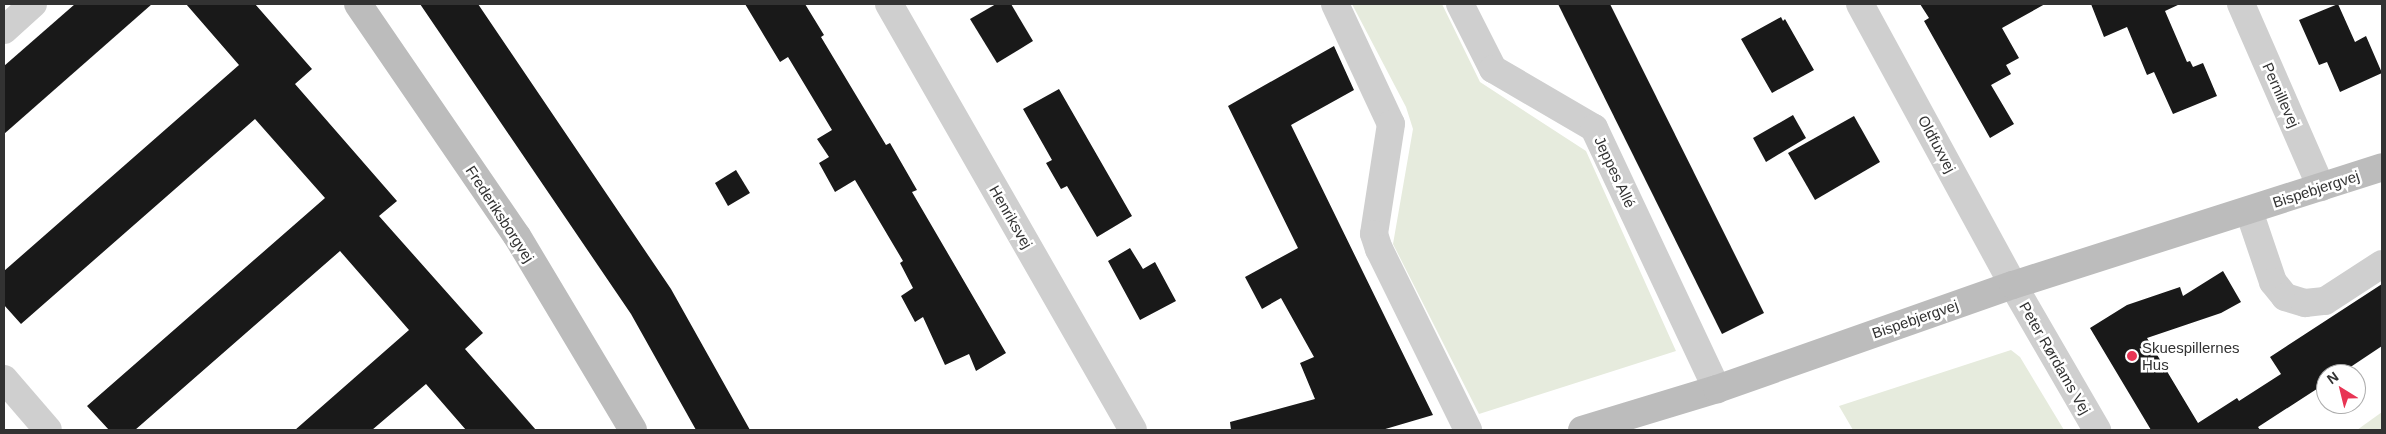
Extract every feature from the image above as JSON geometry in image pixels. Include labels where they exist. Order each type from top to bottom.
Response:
[{"type":"street","points":[[4,30],[33,4]]},
{"type":"street","name":"Frederiksborgvej","points":[[358,4],[517,236],[633,430]]},
{"type":"street","name":"Henriksvej","points":[[888,4],[1133,430]]},
{"type":"street","points":[[1335,4],[1391,124],[1374,234],[1379,249],[1468,430]]},
{"type":"street","name":"Jeppes Allé","points":[[1460,4],[1494,69],[1594,128],[1717,389]]},
{"type":"street","name":"Oldfuxvej","points":[[1860,4],[2013,285]]},
{"type":"street","name":"Pernillevej","points":[[2241,4],[2321,187]]},
{"type":"street","name":"Bispebjergvej","points":[[1599,428],[1717,389],[2013,285],[2382,167]]},
{"type":"street","points":[[2249,211],[2273,282],[2285,297],[2305,303],[2325,301],[2382,264]]},
{"type":"street","name":"Peter Rørdams Vej","points":[[2013,285],[2097,430]]},
{"type":"street","points":[[4,379],[48,430]]},
{"type":"shaded area","points":[[1352,4],[1442,4],[1480,82],[1586,151],[1676,351],[1479,414],[1393,244],[1413,129],[1406,107]]},
{"type":"shaded area","points":[[2011,350],[2020,357],[2064,430],[1853,430],[1839,406]]},
{"type":"shaded area","points":[[2382,412],[2382,430],[2357,430]]},
{"type":"building","points":[[75,4],[152,4],[4,134],[4,66]]},
{"type":"building","points":[[186,4],[255,4],[312,69],[295,84],[397,201],[379,216],[483,333],[465,349],[536,430],[466,430],[426,384],[372,430],[295,430],[409,330],[340,251],[135,430],[109,430],[87,406],[325,198],[255,119],[21,324],[4,305],[4,271],[239,65]]},
{"type":"building","points":[[420,4],[478,4],[671,289],[750,430],[696,430],[631,314]]},
{"type":"building","points":[[745,4],[805,4],[824,35],[821,37],[886,145],[890,143],[917,190],[912,192],[1006,353],[976,371],[969,354],[945,365],[923,317],[915,322],[901,296],[913,288],[900,263],[903,261],[855,180],[835,192],[819,163],[829,157],[817,139],[832,130],[788,57],[780,62]]},
{"type":"building","points":[[996,4],[1011,4],[1033,41],[997,63],[970,19]]},
{"type":"building","points":[[1558,4],[1610,4],[1764,313],[1722,334]]},
{"type":"building","points":[[1920,4],[2045,4],[2002,28],[2019,58],[2006,65],[2011,74],[1991,85],[2014,124],[1990,138],[1924,21],[1929,18]]},
{"type":"building","points":[[2091,4],[2180,4],[2165,11],[2187,62],[2190,61],[2193,67],[2203,63],[2217,96],[2173,114],[2154,72],[2147,75],[2127,27],[2104,37]]},
{"type":"building","points":[[2338,4],[2355,42],[2366,36],[2382,73],[2340,92],[2327,62],[2319,65],[2299,20]]},
{"type":"building","points":[[1781,17],[1783,21],[1785,19],[1814,70],[1772,93],[1741,39]]},
{"type":"building","points":[[1334,46],[1354,90],[1291,125],[1433,415],[1382,430],[1231,430],[1230,422],[1315,399],[1300,363],[1314,357],[1281,298],[1262,309],[1245,277],[1298,248],[1228,106]]},
{"type":"building","points":[[1059,89],[1132,216],[1097,237],[1067,186],[1061,189],[1046,163],[1052,160],[1023,109]]},
{"type":"building","points":[[1793,115],[1806,138],[1766,162],[1753,138]]},
{"type":"building","points":[[1854,116],[1880,162],[1815,200],[1788,153]]},
{"type":"building","points":[[736,170],[750,193],[728,206],[715,183]]},
{"type":"building","points":[[1130,248],[1143,269],[1155,262],[1176,301],[1140,320],[1108,261]]},
{"type":"building","points":[[2223,271],[2241,302],[2221,313],[2147,338],[2198,423],[2237,398],[2239,401],[2281,374],[2270,357],[2382,284],[2382,346],[2355,364],[2316,364],[2316,389],[2258,427],[2260,430],[2151,430],[2090,328],[2127,305],[2180,287],[2183,296]]},
{"type":"place","name":"Skuespillernes Hus","points":[[2132,356]]}]
